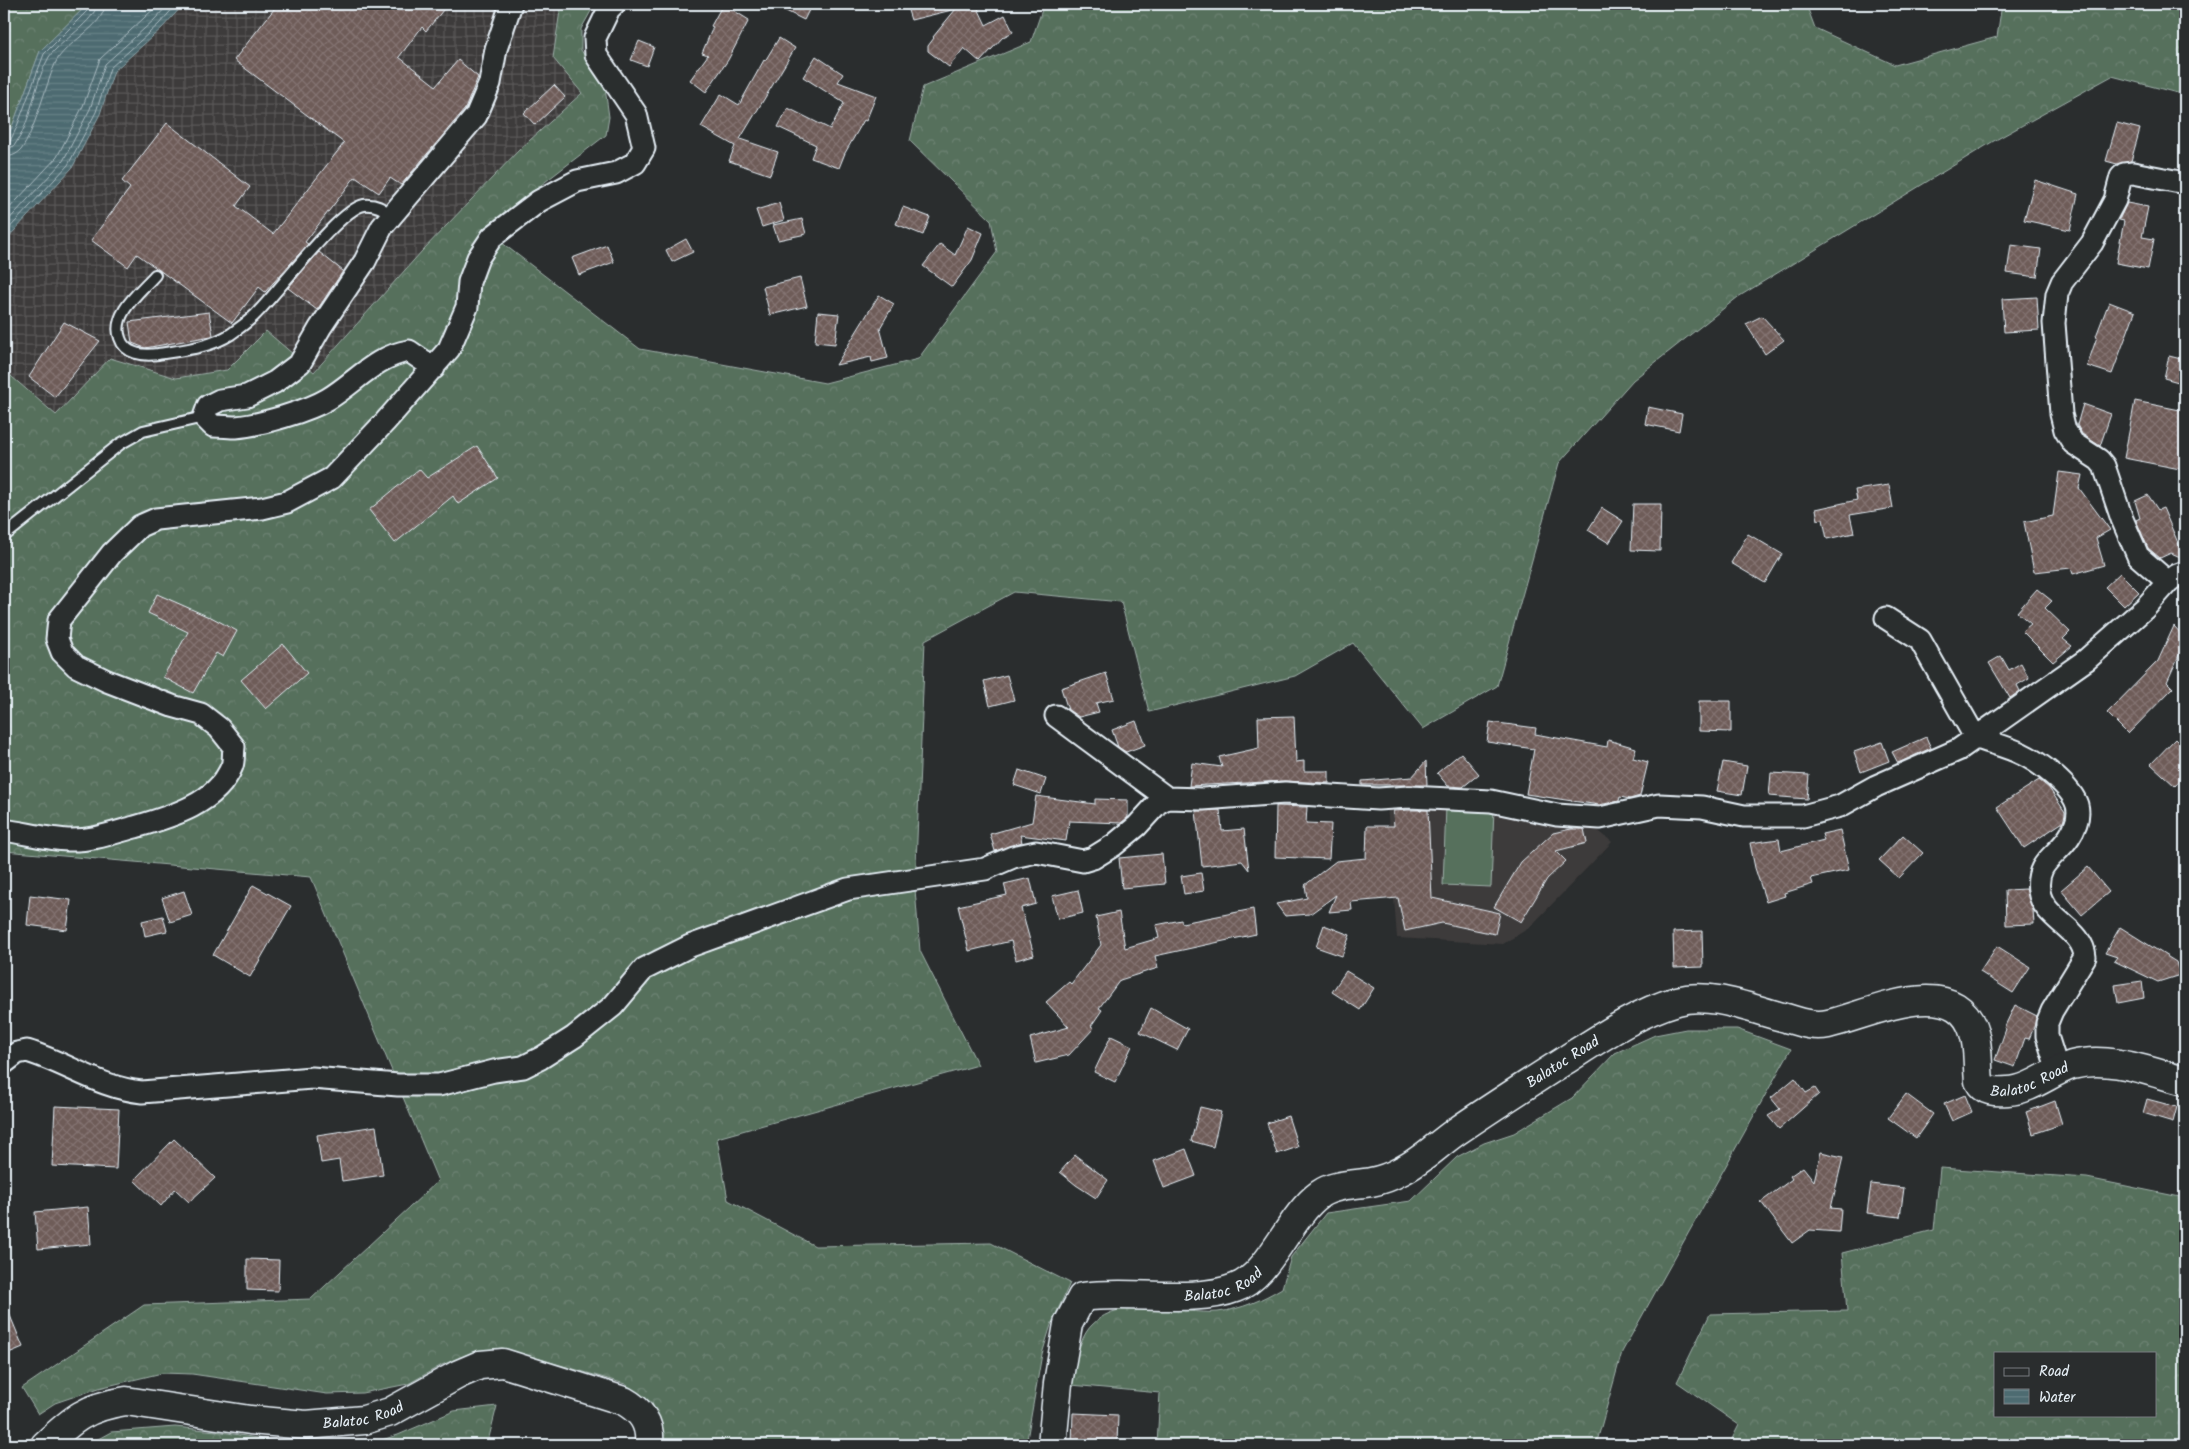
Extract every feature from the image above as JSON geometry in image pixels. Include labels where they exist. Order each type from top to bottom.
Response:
[{"type":"main road","name":"Balatoc Road","points":[[1052,1445],[1058,1383],[1068,1324],[1082,1296],[1105,1293],[1206,1294],[1236,1288],[1252,1279],[1303,1210],[1323,1192],[1346,1185],[1383,1180],[1402,1171],[1425,1157],[1496,1104],[1611,1032],[1648,1012],[1679,1001],[1701,998],[1816,1026],[1896,1003],[1934,1000],[1956,1007],[1970,1023],[1975,1036],[1978,1080],[1982,1087],[1987,1090],[2014,1091],[2058,1071],[2084,1063],[2107,1063],[2127,1066],[2185,1082]]},
{"type":"main road","name":"Balatoc Road","points":[[45,1445],[68,1424],[86,1412],[105,1404],[126,1401],[250,1420],[306,1425],[364,1420],[390,1412],[459,1374],[480,1365],[503,1363],[624,1401],[637,1409],[645,1420],[650,1437],[649,1445]]},
{"type":"street","points":[[434,368],[409,351],[397,353],[385,357],[327,399],[302,410],[237,427],[213,426],[204,417],[208,406],[220,400],[246,396],[275,382],[300,363],[320,328],[365,260],[382,227],[476,116],[490,83],[496,49],[511,4]]},
{"type":"street","points":[[4,830],[67,840],[88,839],[176,815],[194,806],[221,784],[232,765],[234,747],[219,728],[201,714],[172,706],[107,681],[76,666],[62,652],[57,639],[59,620],[112,553],[140,526],[156,519],[262,508],[287,502],[332,478],[434,368],[449,349],[468,307],[469,282],[478,258],[492,237],[539,201],[577,181],[616,173],[635,163],[644,148],[636,114],[596,55],[595,38],[609,9],[614,4]]},
{"type":"street","points":[[4,1063],[17,1053],[27,1051],[97,1081],[129,1091],[142,1092],[312,1078],[398,1086],[439,1085],[494,1071],[522,1067],[541,1058],[574,1037],[613,1006],[644,969],[690,946],[848,889],[985,869],[1013,857],[1036,852],[1083,861],[1093,858],[1114,845],[1137,826],[1158,803],[1167,798],[1203,799],[1285,794],[1378,799],[1409,797],[1491,801],[1557,815],[1600,818],[1659,805],[1702,807],[1744,816],[1804,816],[1840,806],[1876,786],[1958,750],[2086,660],[2177,577],[2138,556],[2122,519],[2104,466],[2099,460],[2073,443],[2066,430],[2058,396],[2055,304],[2062,282],[2092,243],[2115,200],[2121,177],[2124,174],[2134,172],[2185,183]]},
{"type":"street","points":[[1886,618],[1920,640],[1975,738],[2022,754],[2050,772],[2067,789],[2077,804],[2078,819],[2069,838],[2041,868],[2038,877],[2040,898],[2047,910],[2080,942],[2084,949],[2085,957],[2052,1011],[2048,1023],[2047,1036],[2058,1071]]},
{"type":"street","points":[[1056,716],[1167,798]]},
{"type":"lane","points":[[155,275],[122,314],[118,324],[122,343],[128,350],[148,355],[200,348],[230,334],[254,316],[324,236],[352,210],[363,205],[378,205],[391,215]]},
{"type":"lane","points":[[4,536],[120,444],[143,432],[204,417]]},
{"type":"shaded area","points":[[184,4],[561,4],[553,58],[582,92],[519,150],[422,251],[313,372],[266,332],[228,370],[176,378],[110,358],[56,415],[4,370],[4,242],[42,200],[100,114],[114,71],[162,28]]},
{"type":"shaded area","points":[[1425,802],[1589,823],[1612,842],[1529,928],[1503,944],[1397,938],[1387,804]]},
{"type":"green space","points":[[4,4],[88,4],[40,51],[12,127],[4,142]]},
{"type":"green space","points":[[561,4],[595,4],[581,29],[581,50],[605,88],[609,117],[606,135],[484,229],[640,349],[825,383],[918,359],[997,252],[991,220],[910,141],[923,87],[1031,42],[1044,4],[1806,4],[1815,28],[1895,65],[1997,37],[2002,4],[2185,4],[2185,95],[2112,76],[1992,142],[1738,297],[1633,380],[1559,463],[1497,686],[1423,729],[1353,643],[1295,676],[1149,712],[1121,602],[1014,592],[925,640],[915,889],[920,951],[978,1065],[717,1138],[728,1200],[815,1246],[991,1243],[1070,1283],[1051,1325],[1042,1354],[1026,1445],[663,1445],[664,1433],[652,1403],[625,1384],[502,1348],[476,1351],[442,1365],[408,1384],[362,1393],[327,1394],[192,1374],[162,1373],[99,1388],[55,1403],[38,1414],[22,1388],[144,1305],[311,1299],[438,1181],[311,877],[4,851],[4,370],[56,415],[110,358],[176,378],[227,370],[266,331],[314,372],[422,251],[519,150],[582,93],[553,58]]},
{"type":"green space","points":[[1446,806],[1494,808],[1491,887],[1443,885]]},
{"type":"green space","points":[[1686,1029],[1737,1029],[1791,1049],[1622,1352],[1596,1445],[1157,1445],[1160,1393],[1071,1385],[1083,1338],[1092,1325],[1105,1315],[1119,1310],[1135,1308],[1203,1312],[1227,1311],[1267,1296],[1282,1288],[1291,1257],[1326,1213],[1411,1201],[1457,1157],[1484,1143],[1514,1133],[1572,1098],[1615,1053],[1655,1035]]},
{"type":"green space","points":[[1940,1168],[2087,1178],[2185,1198],[2185,1445],[1729,1445],[1739,1425],[1677,1382],[1710,1314],[1847,1311],[1842,1253],[1934,1230]]},
{"type":"green space","points":[[497,1406],[487,1445],[365,1445],[398,1435],[454,1411]]},
{"type":"green space","points":[[175,1427],[216,1431],[297,1445],[87,1445],[111,1432]]},
{"type":"water","points":[[88,4],[184,4],[162,28],[114,71],[100,114],[72,168],[4,242],[4,142],[12,127],[40,51]]},
{"type":"building","points":[[278,4],[448,4],[426,31],[422,27],[399,57],[436,86],[458,60],[478,77],[465,109],[401,185],[390,178],[379,193],[355,177],[305,242],[308,244],[265,292],[259,287],[232,323],[137,254],[128,267],[91,240],[130,188],[122,181],[167,123],[250,187],[236,206],[273,234],[344,143],[234,60]]},
{"type":"building","points":[[723,4],[749,20],[728,60],[706,92],[690,80],[708,55],[702,53],[713,27],[711,26]]},
{"type":"building","points":[[772,4],[812,4],[804,20]]},
{"type":"building","points":[[906,4],[955,4],[956,9],[911,20]]},
{"type":"building","points":[[960,4],[976,4],[986,25],[1005,15],[1013,32],[1003,37],[980,62],[964,48],[949,67],[928,51],[928,46]]},
{"type":"building","points":[[779,38],[795,48],[740,139],[778,152],[770,175],[729,161],[735,146],[701,127],[721,94],[739,105],[764,60]]},
{"type":"building","points":[[639,41],[654,47],[647,66],[631,60]]},
{"type":"building","points":[[816,56],[843,74],[838,82],[876,96],[866,121],[864,120],[845,153],[839,168],[811,158],[816,145],[778,127],[788,108],[830,129],[844,103],[803,77]]},
{"type":"building","points":[[554,85],[565,97],[535,125],[524,113]]},
{"type":"building","points":[[2117,123],[2140,129],[2131,161],[2117,164],[2106,161]]},
{"type":"building","points":[[2035,180],[2078,194],[2070,230],[2024,220]]},
{"type":"building","points":[[779,203],[784,220],[762,227],[756,210]]},
{"type":"building","points":[[2127,203],[2148,207],[2142,237],[2154,239],[2148,269],[2116,263],[2124,221],[2119,220]]},
{"type":"building","points":[[903,207],[930,217],[923,235],[896,224]]},
{"type":"building","points":[[802,219],[806,234],[778,240],[773,225]]},
{"type":"building","points":[[968,226],[983,233],[972,260],[952,287],[923,266],[940,244],[955,255]]},
{"type":"building","points":[[686,239],[693,252],[672,262],[666,250]]},
{"type":"building","points":[[607,245],[614,262],[579,275],[572,258]]},
{"type":"building","points":[[2011,245],[2041,249],[2037,277],[2007,273]]},
{"type":"building","points":[[319,252],[343,271],[317,310],[288,288]]},
{"type":"building","points":[[800,278],[807,306],[770,315],[763,287]]},
{"type":"building","points":[[879,295],[894,304],[880,328],[888,358],[872,362],[871,357],[836,365]]},
{"type":"building","points":[[2037,297],[2039,330],[2004,332],[2002,299]]},
{"type":"building","points":[[2109,302],[2135,312],[2112,374],[2087,366]]},
{"type":"building","points":[[209,312],[213,335],[211,336],[145,348],[132,343],[129,322]]},
{"type":"building","points":[[818,312],[839,314],[835,344],[815,342]]},
{"type":"building","points":[[1762,316],[1784,340],[1765,354],[1746,324]]},
{"type":"building","points":[[64,322],[100,341],[55,397],[29,377]]},
{"type":"building","points":[[2169,356],[2185,360],[2182,383],[2164,378]]},
{"type":"building","points":[[2135,401],[2185,411],[2185,470],[2124,458]]},
{"type":"building","points":[[2083,404],[2111,414],[2100,446],[2082,434],[2077,425]]},
{"type":"building","points":[[1648,407],[1682,414],[1679,431],[1645,424]]},
{"type":"building","points":[[477,446],[498,478],[458,504],[453,496],[395,543],[369,510],[419,469],[427,478]]},
{"type":"building","points":[[2059,472],[2082,475],[2079,488],[2110,530],[2096,538],[2104,565],[2073,574],[2071,568],[2034,572],[2024,522],[2053,516]]},
{"type":"building","points":[[1889,485],[1893,508],[1850,515],[1854,533],[1827,539],[1823,519],[1818,520],[1816,509],[1857,500],[1855,490]]},
{"type":"building","points":[[2148,495],[2158,510],[2163,508],[2185,559],[2171,553],[2160,558],[2148,548],[2136,520],[2140,518],[2135,501]]},
{"type":"building","points":[[1633,504],[1661,504],[1660,551],[1631,550]]},
{"type":"building","points":[[1602,508],[1623,521],[1609,543],[1588,530]]},
{"type":"building","points":[[1748,534],[1782,554],[1765,583],[1731,563]]},
{"type":"building","points":[[2120,573],[2139,592],[2124,606],[2105,587]]},
{"type":"building","points":[[2037,589],[2052,601],[2045,608],[2070,632],[2063,639],[2072,646],[2053,662],[2022,631],[2031,624],[2017,612]]},
{"type":"building","points":[[157,594],[209,616],[237,631],[223,657],[216,653],[193,693],[163,677],[188,632],[148,613]]},
{"type":"building","points":[[2174,626],[2185,638],[2185,642],[2167,682],[2173,688],[2128,734],[2107,713],[2158,661]]},
{"type":"building","points":[[283,644],[307,673],[266,709],[241,680]]},
{"type":"building","points":[[2001,656],[2009,670],[2021,663],[2029,678],[2017,685],[2020,691],[2010,698],[1989,663]]},
{"type":"building","points":[[1106,673],[1114,699],[1096,703],[1099,712],[1079,717],[1068,710],[1061,688]]},
{"type":"building","points":[[1007,675],[1014,700],[990,706],[984,681]]},
{"type":"building","points":[[1699,701],[1731,701],[1731,732],[1699,731]]},
{"type":"building","points":[[1294,716],[1296,762],[1304,761],[1304,771],[1329,771],[1329,783],[1284,781],[1189,786],[1192,763],[1222,767],[1219,757],[1259,748],[1258,717]]},
{"type":"building","points":[[1136,721],[1145,745],[1126,752],[1118,747],[1112,730]]},
{"type":"building","points":[[1490,722],[1536,728],[1535,734],[1607,747],[1608,740],[1636,748],[1633,758],[1648,762],[1640,796],[1630,799],[1620,797],[1619,801],[1599,805],[1526,794],[1534,749],[1487,742]]},
{"type":"building","points":[[1926,737],[1931,748],[1898,763],[1892,752]]},
{"type":"building","points":[[2175,739],[2185,749],[2185,775],[2175,786],[2151,764]]},
{"type":"building","points":[[1882,742],[1889,761],[1861,772],[1854,752]]},
{"type":"building","points":[[1461,753],[1479,774],[1463,787],[1448,786],[1437,773]]},
{"type":"building","points":[[1426,761],[1427,785],[1362,785],[1362,781],[1412,777]]},
{"type":"building","points":[[1723,762],[1747,766],[1742,795],[1717,791]]},
{"type":"building","points":[[1019,770],[1046,779],[1041,794],[1014,785]]},
{"type":"building","points":[[1771,773],[1809,775],[1807,799],[1769,796]]},
{"type":"building","points":[[2039,780],[2049,788],[2065,812],[2065,815],[2063,822],[2024,848],[1997,807]]},
{"type":"building","points":[[1036,796],[1095,804],[1095,799],[1128,800],[1128,817],[1121,823],[1069,821],[1066,841],[1020,835],[1022,842],[995,851],[990,834],[1032,822]]},
{"type":"building","points":[[1276,806],[1307,807],[1306,823],[1331,824],[1329,859],[1275,857]]},
{"type":"building","points":[[1220,810],[1222,831],[1244,829],[1249,870],[1242,861],[1202,866],[1196,811]]},
{"type":"building","points":[[1428,810],[1432,898],[1500,913],[1495,934],[1442,923],[1405,931],[1398,898],[1351,902],[1352,910],[1329,912],[1336,895],[1310,914],[1285,916],[1276,904],[1307,898],[1305,885],[1336,861],[1366,858],[1367,826],[1394,826],[1393,811]]},
{"type":"building","points":[[1571,829],[1584,829],[1587,843],[1556,851],[1566,861],[1547,879],[1521,922],[1494,907],[1521,862],[1553,833]]},
{"type":"building","points":[[1840,830],[1849,870],[1811,878],[1813,884],[1784,893],[1785,896],[1766,902],[1755,868],[1750,843],[1779,839],[1781,851],[1824,840],[1822,834]]},
{"type":"building","points":[[1903,835],[1923,853],[1899,878],[1879,860]]},
{"type":"building","points":[[1162,854],[1165,884],[1122,888],[1119,858]]},
{"type":"building","points":[[2088,867],[2109,892],[2082,915],[2061,890]]},
{"type":"building","points":[[1201,873],[1204,891],[1184,894],[1181,876]]},
{"type":"building","points":[[1030,878],[1036,904],[1021,908],[1034,955],[1016,960],[1011,941],[969,951],[958,906],[1007,895],[1004,884]]},
{"type":"building","points":[[253,885],[291,906],[250,977],[213,955]]},
{"type":"building","points":[[2026,889],[2033,910],[2034,924],[2006,925],[2005,890]]},
{"type":"building","points":[[1078,890],[1083,913],[1058,919],[1052,896]]},
{"type":"building","points":[[184,891],[192,915],[170,922],[162,898]]},
{"type":"building","points":[[30,895],[71,900],[67,930],[27,925]]},
{"type":"building","points":[[1253,909],[1256,934],[1155,956],[1158,968],[1120,980],[1099,1008],[1102,1010],[1091,1026],[1094,1028],[1069,1055],[1036,1063],[1030,1038],[1069,1027],[1046,1002],[1069,982],[1071,984],[1101,945],[1096,917],[1119,912],[1125,948],[1159,938],[1156,925],[1181,920],[1182,923]]},
{"type":"building","points":[[163,916],[167,931],[145,936],[142,921]]},
{"type":"building","points":[[1324,925],[1350,935],[1342,956],[1316,947]]},
{"type":"building","points":[[2120,927],[2176,962],[2180,975],[2158,982],[2114,961],[2117,957],[2105,953]]},
{"type":"building","points":[[1702,931],[1703,967],[1674,968],[1673,932]]},
{"type":"building","points":[[1997,946],[2030,967],[2013,993],[1980,972]]},
{"type":"building","points":[[1346,971],[1374,988],[1360,1010],[1332,992]]},
{"type":"building","points":[[2142,981],[2144,998],[2118,1003],[2115,985]]},
{"type":"building","points":[[2015,1005],[2037,1016],[2029,1039],[2025,1038],[2015,1067],[1995,1060],[2006,1029],[2004,1028]]},
{"type":"building","points":[[1151,1008],[1188,1029],[1177,1050],[1140,1032]]},
{"type":"building","points":[[1111,1036],[1132,1046],[1115,1082],[1094,1072]]},
{"type":"building","points":[[1795,1078],[1806,1093],[1815,1088],[1819,1094],[1779,1129],[1768,1116],[1780,1109],[1771,1098]]},
{"type":"building","points":[[1906,1094],[1933,1114],[1916,1138],[1888,1118]]},
{"type":"building","points":[[1965,1095],[1972,1112],[1952,1121],[1944,1104]]},
{"type":"building","points":[[2147,1099],[2177,1107],[2173,1122],[2143,1113]]},
{"type":"building","points":[[2055,1101],[2062,1124],[2033,1134],[2026,1112]]},
{"type":"building","points":[[55,1106],[119,1109],[116,1169],[52,1166]]},
{"type":"building","points":[[1200,1107],[1221,1112],[1213,1147],[1191,1141]]},
{"type":"building","points":[[1288,1116],[1298,1147],[1277,1154],[1267,1123]]},
{"type":"building","points":[[376,1126],[383,1175],[342,1181],[339,1160],[321,1163],[317,1135]]},
{"type":"building","points":[[174,1139],[215,1178],[189,1202],[175,1189],[161,1206],[134,1180]]},
{"type":"building","points":[[1186,1149],[1196,1176],[1164,1188],[1154,1161]]},
{"type":"building","points":[[1821,1152],[1843,1157],[1831,1208],[1841,1209],[1839,1232],[1810,1230],[1792,1243],[1761,1202],[1792,1179],[1790,1176],[1803,1167],[1814,1181]]},
{"type":"building","points":[[1075,1155],[1108,1180],[1096,1198],[1060,1172]]},
{"type":"building","points":[[1871,1184],[1904,1188],[1900,1217],[1867,1213]]},
{"type":"building","points":[[88,1207],[91,1244],[38,1249],[35,1212]]},
{"type":"building","points":[[247,1259],[279,1260],[278,1291],[247,1290]]},
{"type":"building","points":[[4,1301],[23,1347],[4,1355]]},
{"type":"building","points":[[1073,1413],[1118,1415],[1117,1445],[1072,1445]]}]
